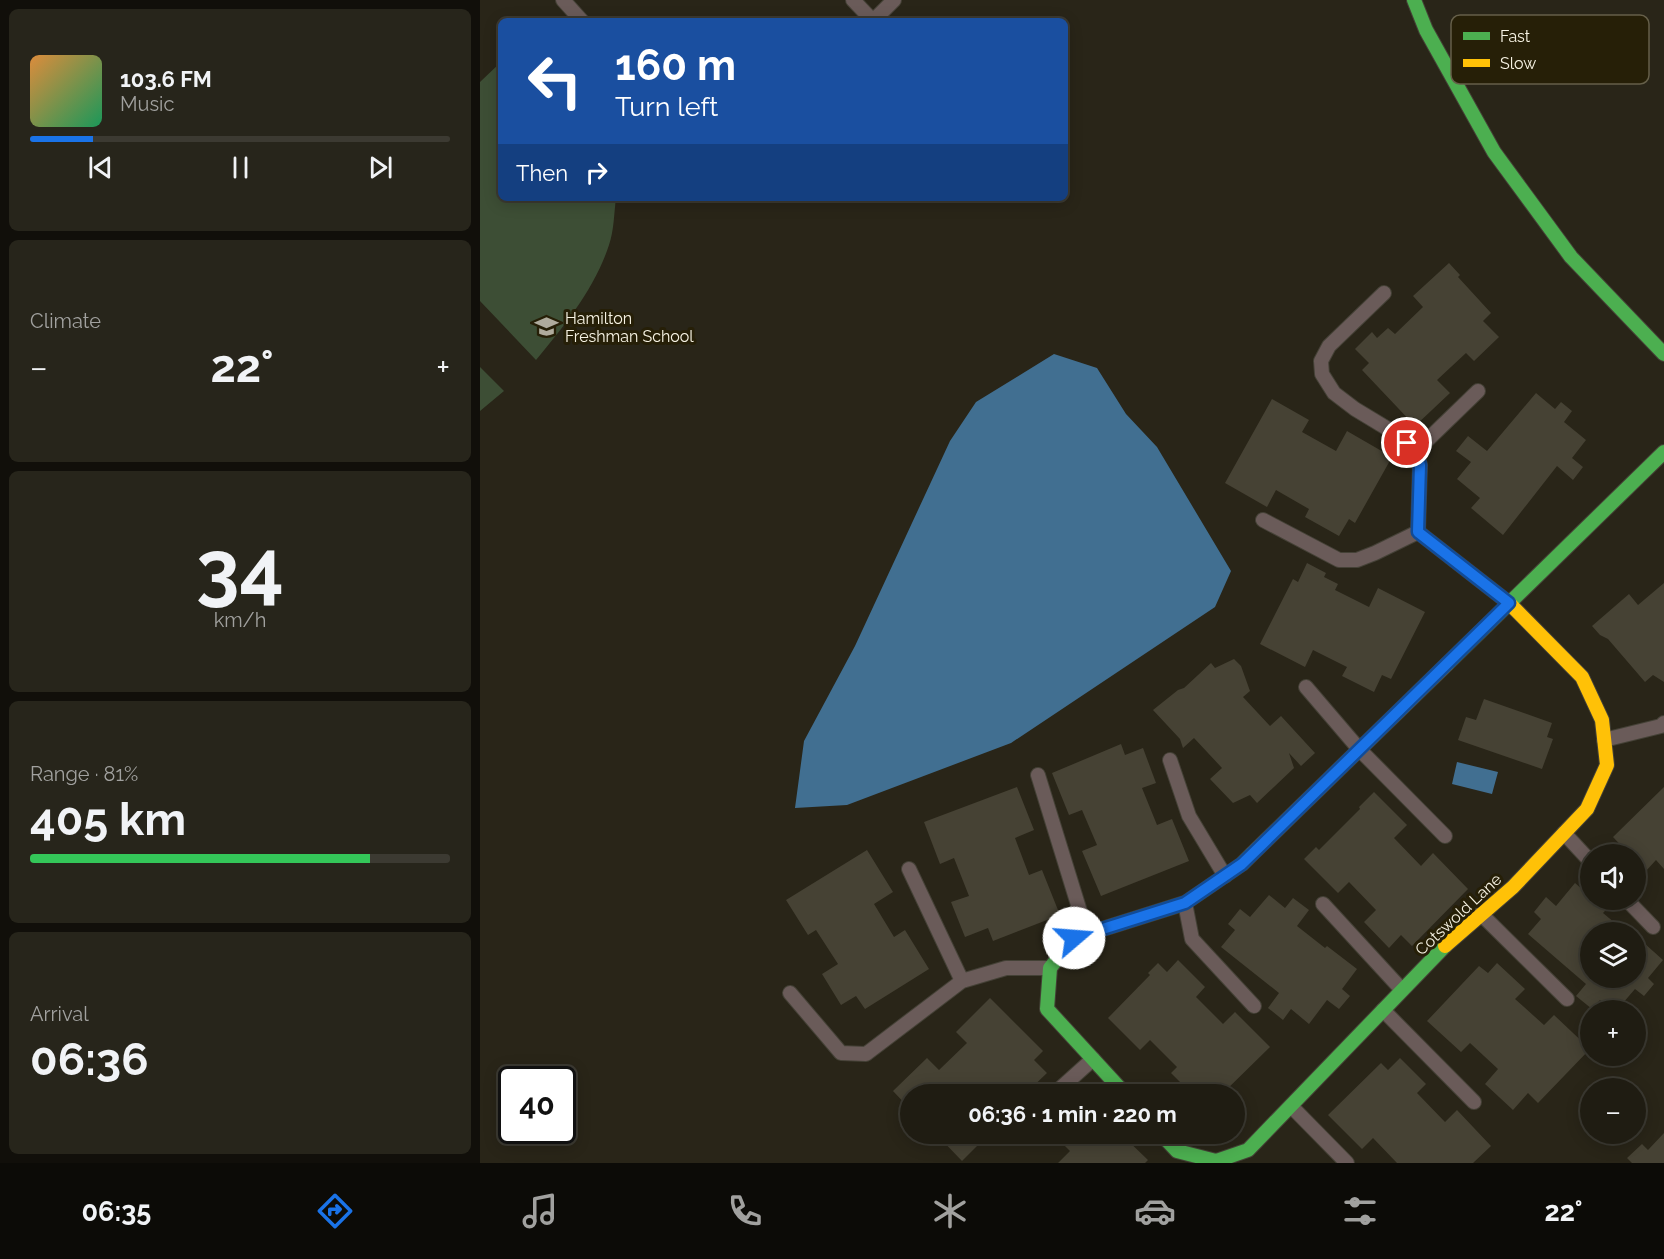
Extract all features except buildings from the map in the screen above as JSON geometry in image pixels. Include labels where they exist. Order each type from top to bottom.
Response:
[{"type":"street","points":[[1414,0],[1426,30],[1451,75]]},
{"type":"street","points":[[1456,84],[1494,152],[1571,256],[1664,354]]},
{"type":"street","points":[[1116,1084],[1047,1009],[1050,968],[1074,938],[1185,903],[1242,864],[1664,452]]},
{"type":"street","name":"Cotswold Lane","points":[[1170,1144],[1177,1151],[1200,1160],[1216,1161],[1248,1150],[1450,941],[1513,887],[1587,809],[1607,765],[1602,720],[1582,677],[1509,603]]},
{"type":"lane","points":[[563,0],[579,18]]},
{"type":"lane","points":[[854,0],[870,18]]},
{"type":"lane","points":[[876,18],[894,0]]},
{"type":"lane","points":[[1384,294],[1329,346],[1321,361],[1322,374],[1334,393],[1355,409],[1398,435],[1416,451],[1420,465],[1418,532]]},
{"type":"lane","points":[[1416,451],[1478,391]]},
{"type":"lane","points":[[1263,520],[1339,560],[1357,560],[1418,532]]},
{"type":"lane","points":[[1418,532],[1509,603]]},
{"type":"lane","points":[[1306,687],[1359,749],[1445,836]]},
{"type":"lane","points":[[1604,740],[1663,726]]},
{"type":"lane","points":[[1170,760],[1189,816],[1225,876]]},
{"type":"lane","points":[[1038,775],[1087,934]]},
{"type":"lane","points":[[1564,833],[1580,850]]},
{"type":"lane","points":[[909,868],[962,981]]},
{"type":"lane","points":[[1185,903],[1192,939],[1254,1006]]},
{"type":"lane","points":[[1323,904],[1402,990]]},
{"type":"lane","points":[[1637,910],[1653,927]]},
{"type":"lane","points":[[1481,914],[1567,999]]},
{"type":"lane","points":[[790,993],[841,1053],[866,1054],[962,981],[1006,968],[1050,968]]},
{"type":"lane","points":[[1383,1010],[1474,1102]]},
{"type":"lane","points":[[1065,1084],[1093,1059]]},
{"type":"lane","points":[[1291,1106],[1347,1163]]},
{"type":"green space","points":[[498,65],[498,201],[616,201],[611,240],[596,276],[568,320],[536,360],[480,301],[480,82]]},
{"type":"green space","points":[[480,367],[504,391],[480,411]]},
{"type":"water","points":[[1054,354],[1097,368],[1126,414],[1157,447],[1231,571],[1215,607],[1011,743],[847,805],[795,808],[804,741],[855,646],[950,441],[976,402]]},
{"type":"water","points":[[1457,762],[1498,772],[1492,794],[1452,784]]},
{"type":"traffic: fast","points":[[1414,0],[1426,30],[1451,75]]},
{"type":"traffic: fast","points":[[1456,84],[1494,152],[1571,257],[1664,354]]},
{"type":"traffic: fast","points":[[1447,664],[1664,452]]},
{"type":"traffic: fast","points":[[1116,1084],[1047,1009],[1050,968],[1074,938],[1185,903],[1242,864],[1252,854]]},
{"type":"traffic: fast","points":[[1170,1144],[1177,1151],[1216,1161],[1248,1150],[1445,946]]},
{"type":"traffic: slow","points":[[1445,946],[1513,887],[1587,809],[1607,765],[1602,720],[1582,677],[1509,603]]},
{"type":"traffic: slow","points":[[1252,854],[1447,664]]},
{"type":"place","name":"Hamilton Freshman School","points":[[547,327]]},
{"type":"route","points":[[1074,938],[1185,903],[1242,864],[1509,603],[1418,532],[1420,465],[1416,451],[1407,443]]}]
